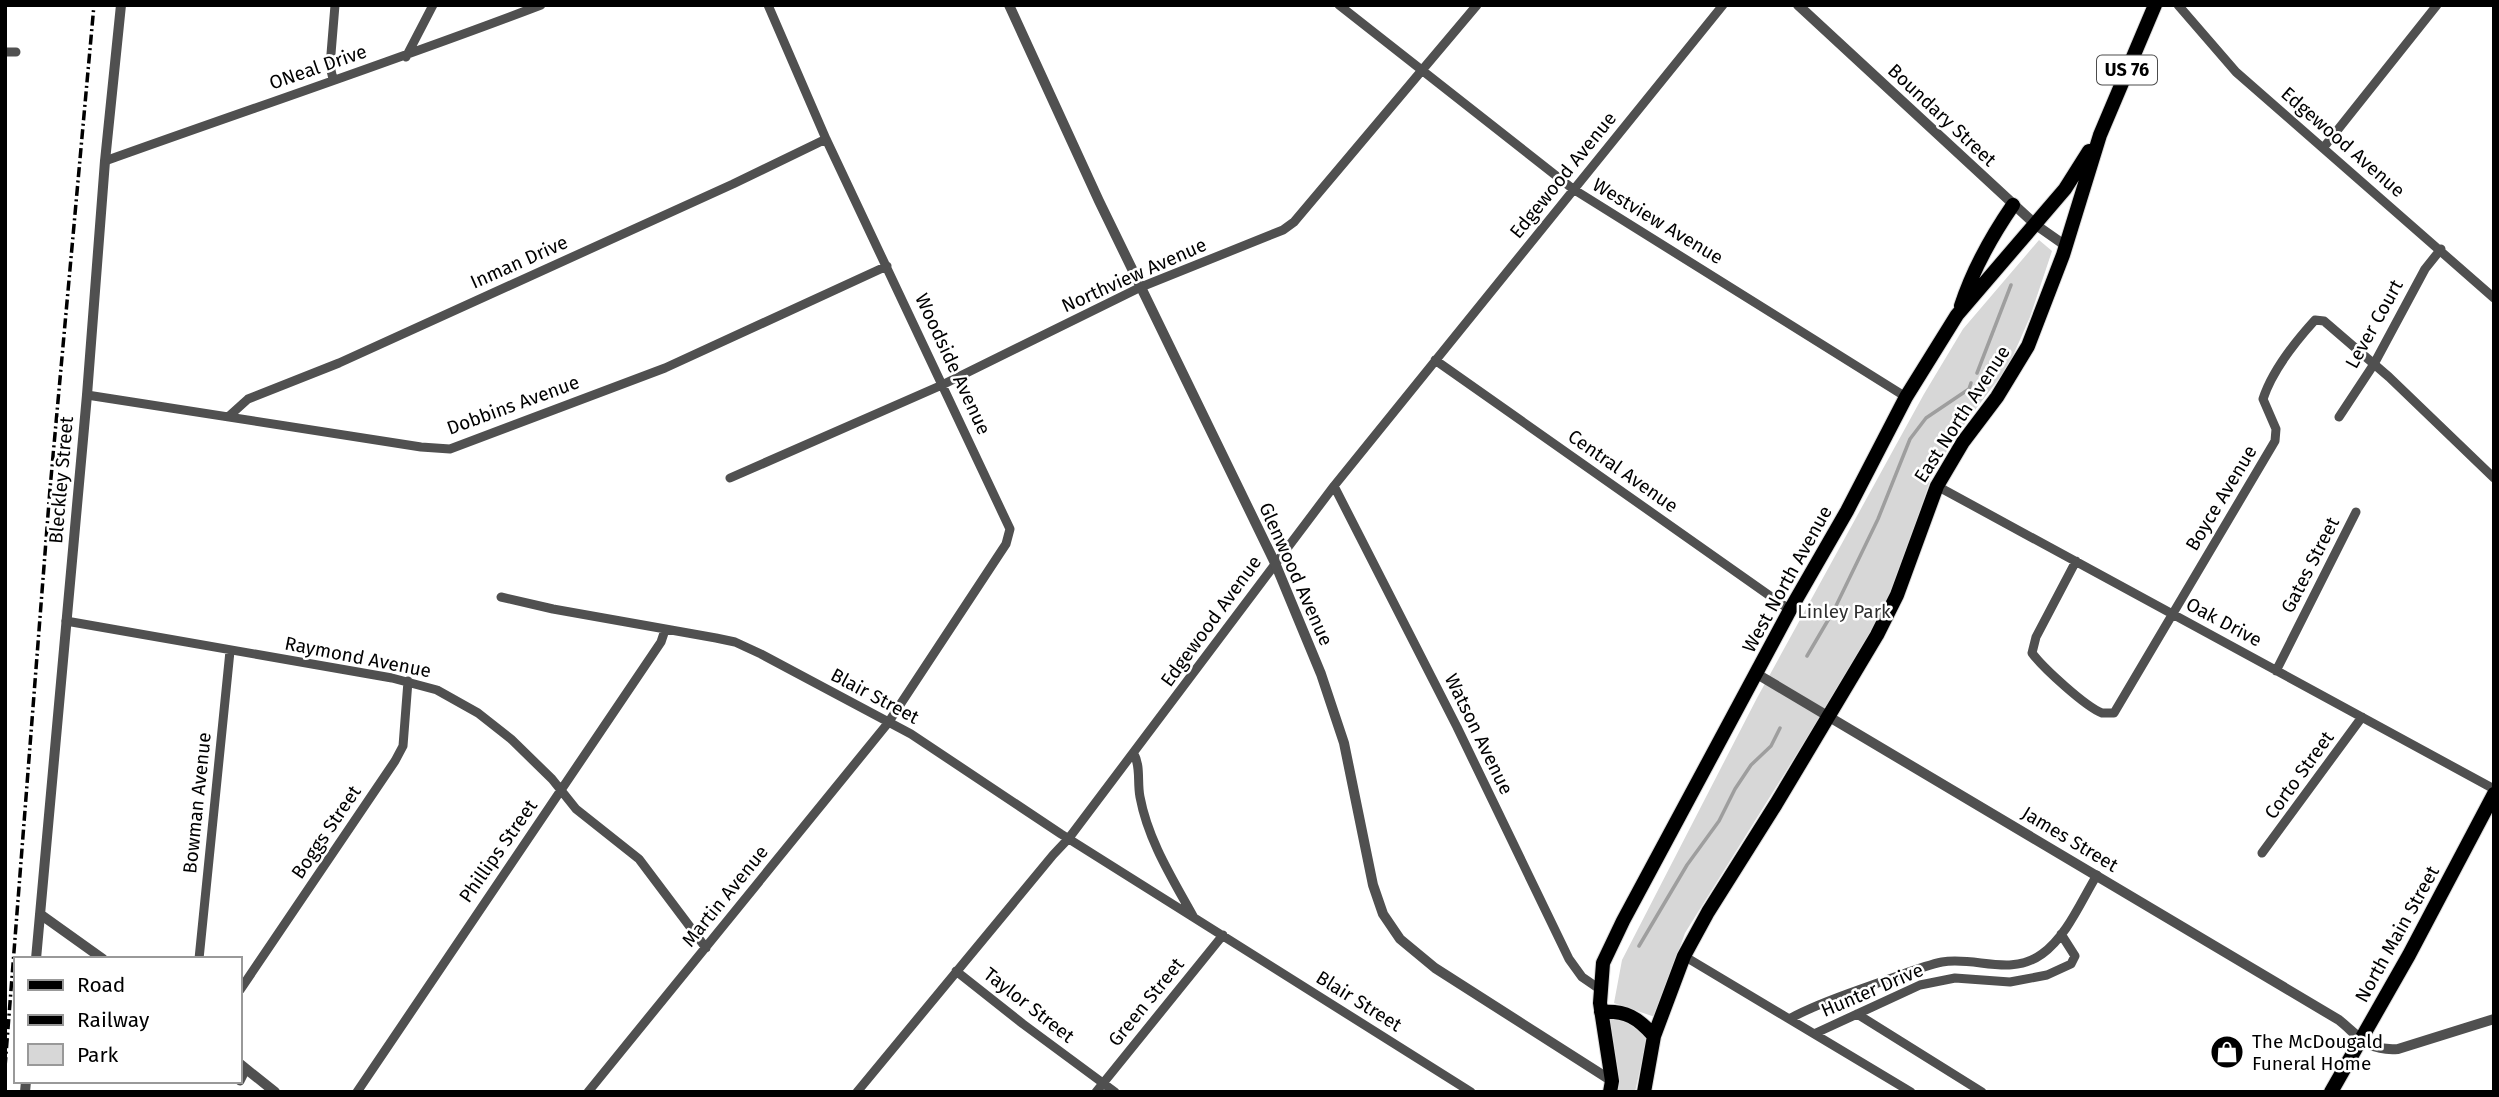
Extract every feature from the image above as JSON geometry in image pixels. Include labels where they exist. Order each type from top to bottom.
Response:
[{"type":"main road","name":"East North Avenue","points":[[1644,1092],[1654,1036],[1684,956],[1877,635],[1897,595],[1937,486],[1963,442],[1997,397],[2028,346],[2066,246],[2099,135],[2155,5]]},
{"type":"main road","name":"West North Avenue","points":[[1611,1086],[1601,1012],[1602,963],[1906,397],[1957,315],[2065,188],[2099,135]]},
{"type":"main road","points":[[1957,315],[1970,276],[1996,229],[2013,205]]},
{"type":"main road","name":"North Main Street","points":[[2332,1092],[2409,955],[2494,792]]},
{"type":"main road","points":[[1601,1012],[1630,1014],[1642,1022],[1654,1036]]},
{"type":"street","name":"Bleckley Street","points":[[36,957],[121,5]]},
{"type":"street","points":[[333,79],[330,66],[335,5]]},
{"type":"street","points":[[406,57],[433,5]]},
{"type":"street","name":"ONeal Drive","points":[[105,161],[333,79],[406,57],[541,5]]},
{"type":"street","name":"Woodside Avenue","points":[[768,5],[826,139],[1010,530],[1006,544],[888,723]]},
{"type":"street","name":"Glenwood Avenue","points":[[1009,5],[1099,201],[1275,563],[1321,674],[1344,743],[1373,885],[1383,914],[1400,939],[1435,968],[1611,1086]]},
{"type":"street","name":"Westview Avenue","points":[[1339,5],[1573,189],[1906,397]]},
{"type":"street","name":"Northview Avenue","points":[[730,478],[942,385],[1141,287],[1283,230],[1294,222],[1477,5]]},
{"type":"street","name":"Edgewood Avenue","points":[[857,1092],[1069,838],[1334,486],[1723,5]]},
{"type":"street","name":"Boundary Street","points":[[1798,5],[2035,225],[2066,246]]},
{"type":"street","name":"Edgewood Avenue","points":[[2178,5],[2236,72],[2494,298]]},
{"type":"street","points":[[2324,147],[2437,5]]},
{"type":"street","points":[[5,52],[16,52]]},
{"type":"street","name":"Inman Drive","points":[[228,417],[248,399],[340,363],[826,139]]},
{"type":"street","name":"Lever Court","points":[[2339,417],[2374,364],[2425,269],[2441,249]]},
{"type":"street","name":"Dobbins Avenue","points":[[87,395],[421,447],[450,449],[666,368],[887,266]]},
{"type":"street","name":"Boyce Avenue","points":[[2172,614],[2275,441],[2276,429],[2263,399],[2267,386],[2303,334],[2315,320],[2324,321],[2374,364]]},
{"type":"street","name":"Central Avenue","points":[[1435,360],[1790,610]]},
{"type":"street","points":[[2374,364],[2494,478]]},
{"type":"street","name":"Watson Avenue","points":[[1334,486],[1457,727],[1569,959],[1581,977],[1601,990]]},
{"type":"street","name":"Oak Drive","points":[[1937,486],[2362,717],[2494,792]]},
{"type":"street","name":"Gates Street","points":[[2276,670],[2356,512]]},
{"type":"street","points":[[2076,561],[2036,637],[2032,653],[2041,666],[2103,713],[2114,713],[2172,614]]},
{"type":"street","name":"Blair Street","points":[[501,597],[553,610],[735,642],[911,734],[1069,838],[1471,1092]]},
{"type":"street","name":"Raymond Avenue","points":[[66,621],[408,681],[437,690],[478,713],[511,739],[552,779],[560,792],[576,808],[639,859],[706,948]]},
{"type":"street","name":"Phillips Street","points":[[357,1092],[661,642],[665,630]]},
{"type":"street","name":"Bowman Avenue","points":[[199,957],[230,651]]},
{"type":"street","name":"James Street","points":[[1757,674],[2339,1020],[2361,1041]]},
{"type":"street","name":"Boggs Street","points":[[242,987],[395,761],[402,746],[408,681]]},
{"type":"street","name":"Corto Street","points":[[2262,853],[2362,717]]},
{"type":"street","name":"Martin Avenue","points":[[589,1092],[888,723]]},
{"type":"street","name":"Blair Street","points":[[1134,754],[1138,761],[1140,796],[1158,854],[1194,917]]},
{"type":"street","name":"Hunter Drive","points":[[1791,1018],[1865,988],[1943,962],[1963,961],[2003,967],[2020,964],[2041,954],[2061,934],[2097,875]]},
{"type":"street","points":[[40,914],[100,957]]},
{"type":"street","name":"Hunter Drive","points":[[1816,1033],[1920,985],[1955,978],[2010,982],[2047,975],[2071,964],[2075,956],[2061,934]]},
{"type":"street","name":"Green Street","points":[[1096,1092],[1223,935]]},
{"type":"street","points":[[1684,956],[1911,1092]]},
{"type":"street","name":"Taylor Street","points":[[956,971],[1115,1092]]},
{"type":"street","points":[[1857,1014],[1982,1092]]},
{"type":"street","points":[[2361,1041],[2383,1049],[2398,1049],[2494,1019]]},
{"type":"street","points":[[243,1066],[275,1092]]},
{"type":"green space","name":"Linley Park","points":[[2039,240],[2052,251],[2030,317],[2008,367],[1968,419],[1933,472],[1891,596],[1874,630],[1685,933],[1655,1017],[1614,1003],[1622,960],[1757,698],[1924,394],[1963,329]]},
{"type":"green space","points":[[1610,1019],[1631,1024],[1647,1038],[1635,1092],[1617,1092],[1619,1077]]},
{"type":"waterway","points":[[1977,373],[2011,285]]},
{"type":"waterway","points":[[1807,656],[1834,610],[1878,519],[1910,439],[1926,418],[1969,389],[1971,383]]},
{"type":"waterway","points":[[1639,946],[1687,865],[1719,821],[1735,789],[1751,765],[1771,746],[1780,728]]},
{"type":"railway","points":[[5,1067],[50,489],[94,5]]},
{"type":"place","name":"The McDougald Funeral Home","points":[[2227,1052]]}]
